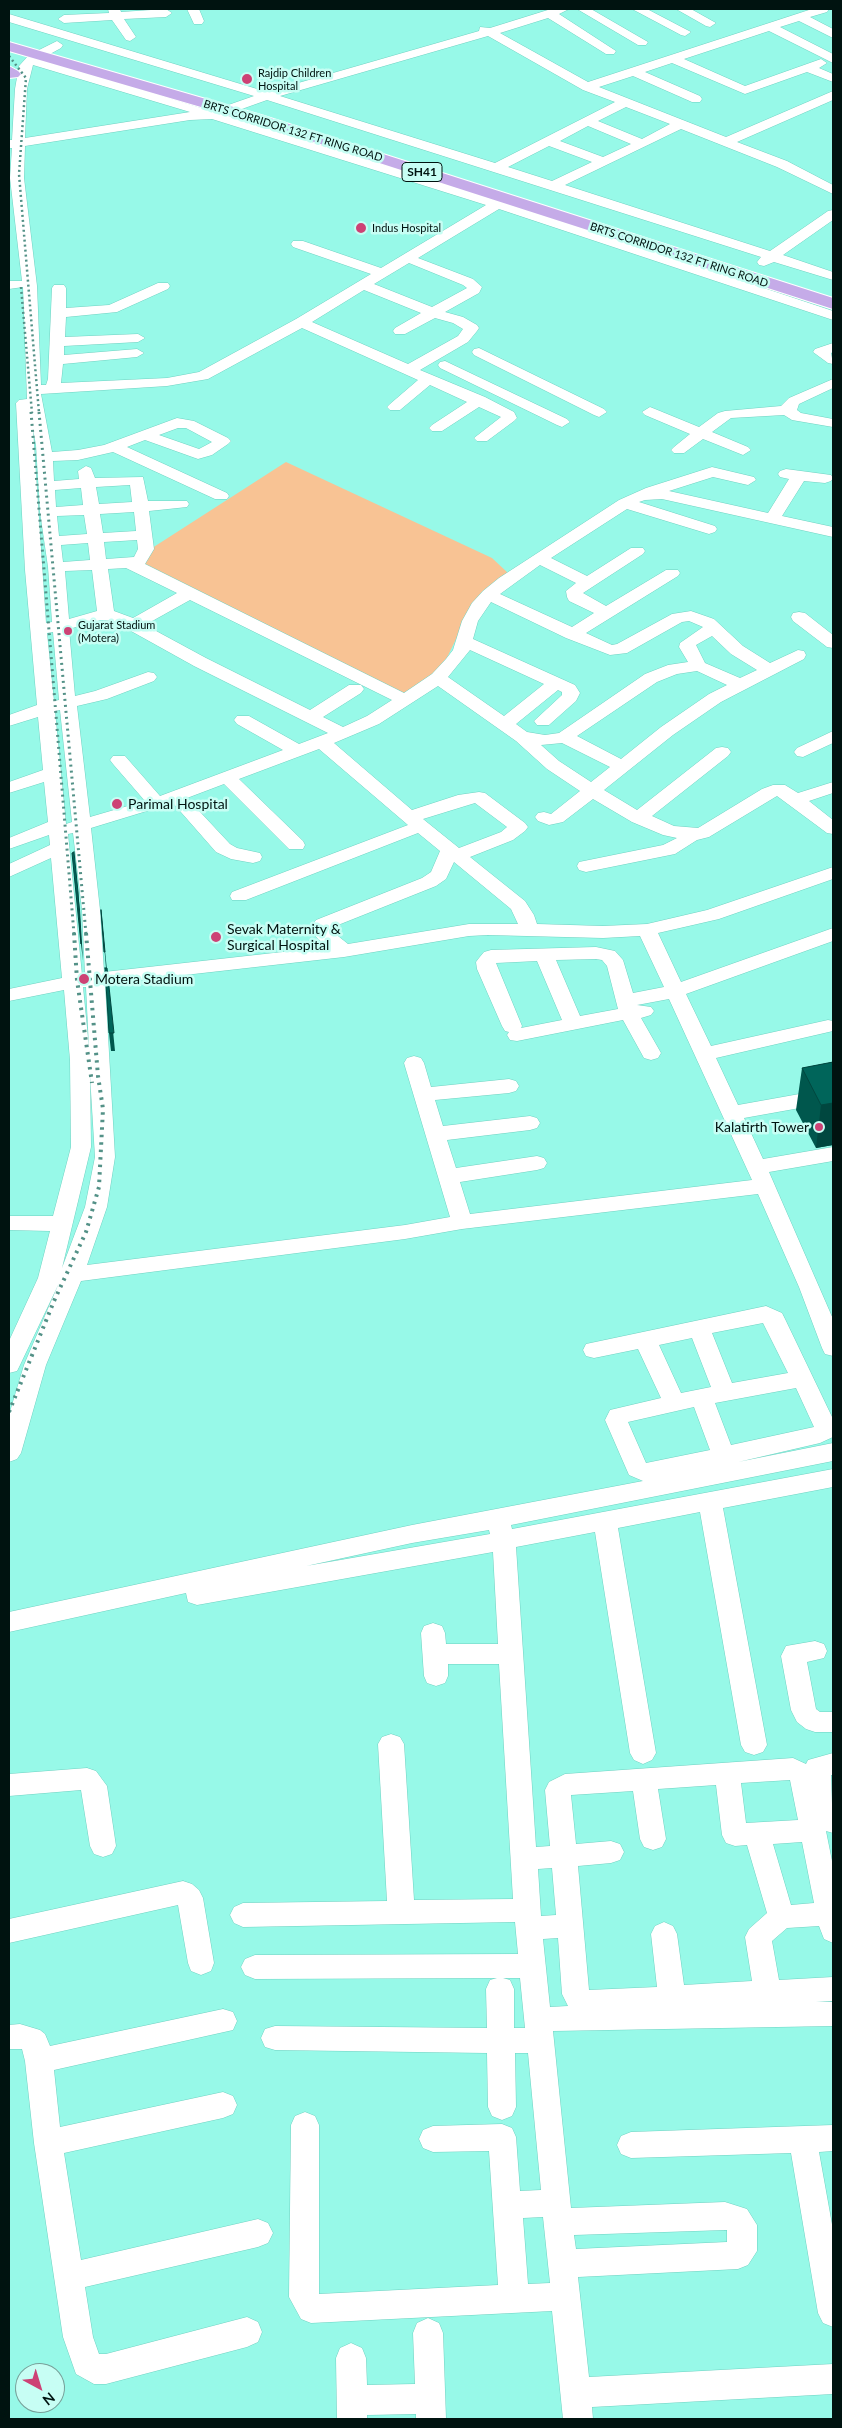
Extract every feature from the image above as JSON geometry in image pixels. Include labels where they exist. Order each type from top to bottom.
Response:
[{"type":"main road","name":"BRTS CORRIDOR 132 FT RING ROAD","points":[[9,31],[52,44],[363,152],[501,202],[833,304]]},
{"type":"main road","name":"BRTS CORRIDOR 132 FT RING ROAD","points":[[9,46],[32,56],[226,105],[766,260],[833,288]]},
{"type":"street","points":[[99,9],[68,12],[64,15],[64,19],[70,26],[117,16],[166,13]]},
{"type":"street","points":[[194,9],[198,21]]},
{"type":"street","points":[[226,105],[536,9]]},
{"type":"street","points":[[14,143],[226,105],[490,32],[563,9]]},
{"type":"street","points":[[583,9],[642,42]]},
{"type":"street","points":[[638,9],[647,20],[685,32]]},
{"type":"street","points":[[682,9],[710,23]]},
{"type":"street","points":[[587,87],[823,9]]},
{"type":"street","points":[[549,13],[610,51]]},
{"type":"street","points":[[117,16],[130,37]]},
{"type":"street","points":[[801,17],[833,34]]},
{"type":"street","points":[[9,18],[226,105],[496,168],[766,260],[833,276]]},
{"type":"street","points":[[477,27],[490,32],[587,87],[678,126],[782,164],[833,190]]},
{"type":"street","points":[[771,27],[833,59]]},
{"type":"street","points":[[9,1365],[49,1278],[82,1147],[82,1098],[72,982],[32,570],[23,414],[29,392],[30,286],[14,143],[9,123],[11,73],[19,60],[32,56],[52,44]]},
{"type":"street","points":[[9,161],[14,143],[25,66],[32,56]]},
{"type":"street","points":[[674,59],[746,90],[833,59]]},
{"type":"street","points":[[807,68],[833,78]]},
{"type":"street","points":[[635,72],[696,100]]},
{"type":"street","points":[[726,142],[833,94]]},
{"type":"street","points":[[496,168],[622,103]]},
{"type":"street","points":[[586,121],[642,144]]},
{"type":"street","points":[[515,158],[563,181],[678,126]]},
{"type":"street","points":[[549,141],[603,162]]},
{"type":"street","points":[[9,184],[13,284],[29,392]]},
{"type":"street","points":[[29,392],[52,388],[167,382],[203,376],[302,322],[362,284],[501,202],[833,316]]},
{"type":"street","points":[[766,260],[833,214]]},
{"type":"street","points":[[298,244],[382,273]]},
{"type":"street","points":[[400,331],[431,312],[474,290],[475,287],[468,282],[407,258]]},
{"type":"street","points":[[362,284],[431,312],[458,320],[472,328],[471,332],[463,339],[409,370]]},
{"type":"street","points":[[59,314],[112,308],[163,286]]},
{"type":"street","points":[[52,388],[58,342],[60,288]]},
{"type":"street","points":[[302,322],[506,413],[509,418],[482,438]]},
{"type":"street","points":[[56,360],[137,345],[58,342]]},
{"type":"street","points":[[833,347],[820,352],[833,360]]},
{"type":"street","points":[[479,352],[599,412]]},
{"type":"street","points":[[446,365],[562,422]]},
{"type":"street","points":[[395,407],[429,378]]},
{"type":"street","points":[[437,428],[482,401],[532,378]]},
{"type":"street","points":[[788,410],[789,405],[794,401],[833,384]]},
{"type":"street","points":[[788,410],[797,417],[833,423]]},
{"type":"street","points":[[679,450],[730,414],[788,410]]},
{"type":"street","points":[[650,412],[743,450]]},
{"type":"street","points":[[9,1453],[35,1365],[72,1275],[96,1207],[105,1157],[96,980],[56,567],[48,512],[45,457],[23,414]]},
{"type":"street","points":[[45,457],[85,454],[114,447],[146,435]]},
{"type":"street","points":[[114,447],[221,496]]},
{"type":"street","points":[[9,844],[58,835],[157,803],[322,742],[373,720],[438,678],[452,664],[465,642],[470,621],[478,607],[505,581],[625,503],[656,489],[712,472],[748,480]]},
{"type":"street","points":[[773,518],[792,475],[825,478]]},
{"type":"street","points":[[47,486],[87,477],[137,480],[145,534],[146,549],[141,560],[129,563],[56,567]]},
{"type":"street","points":[[87,477],[106,614]]},
{"type":"street","points":[[648,494],[662,494],[833,532]]},
{"type":"street","points":[[625,503],[709,529]]},
{"type":"street","points":[[48,512],[91,511],[181,504]]},
{"type":"street","points":[[52,541],[145,534]]},
{"type":"street","points":[[606,613],[573,594],[586,582],[637,551]]},
{"type":"street","points":[[540,559],[586,582]]},
{"type":"street","points":[[129,563],[405,700]]},
{"type":"street","points":[[572,634],[672,573]]},
{"type":"street","points":[[132,625],[190,593]]},
{"type":"street","points":[[489,595],[604,649],[621,649],[684,616],[703,620],[737,650],[768,669]]},
{"type":"street","points":[[38,629],[61,626],[106,614],[117,616],[342,734]]},
{"type":"street","points":[[799,617],[833,643]]},
{"type":"street","points":[[699,666],[687,647],[688,643],[713,628]]},
{"type":"street","points":[[465,642],[569,689],[570,697],[543,721]]},
{"type":"street","points":[[544,817],[549,820],[557,818],[691,714],[738,684],[798,655]]},
{"type":"street","points":[[522,737],[545,740],[564,737],[650,678],[674,669],[699,666],[738,684]]},
{"type":"street","points":[[9,721],[46,708],[101,695],[148,678]]},
{"type":"street","points":[[438,678],[522,737],[553,765],[638,818],[669,831],[691,835],[703,833],[775,790],[784,790],[833,829]]},
{"type":"street","points":[[504,725],[556,683]]},
{"type":"street","points":[[310,718],[355,690]]},
{"type":"street","points":[[243,720],[298,750]]},
{"type":"street","points":[[803,752],[833,736]]},
{"type":"street","points":[[564,737],[622,766]]},
{"type":"street","points":[[322,742],[518,905],[525,915],[529,930]]},
{"type":"street","points":[[638,818],[722,752]]},
{"type":"street","points":[[119,760],[157,803]]},
{"type":"street","points":[[9,788],[52,773]]},
{"type":"street","points":[[227,777],[296,845]]},
{"type":"street","points":[[796,799],[833,787]]},
{"type":"street","points":[[176,796],[223,848],[231,853],[253,857]]},
{"type":"street","points":[[239,896],[416,822],[464,799],[479,797],[519,827],[507,836],[453,852],[439,875],[429,882],[323,924],[323,934],[344,951]]},
{"type":"street","points":[[9,871],[58,835]]},
{"type":"street","points":[[586,866],[668,850],[685,841],[691,835]]},
{"type":"street","points":[[9,995],[72,982],[344,951],[468,930],[603,932],[647,930],[712,915],[833,873]]},
{"type":"street","points":[[647,930],[761,1177],[810,1287],[832,1343]]},
{"type":"street","points":[[651,1053],[627,1007],[616,964],[608,955],[596,953],[491,956],[486,962],[514,1030],[574,1025],[627,1007],[678,998],[833,934]]},
{"type":"street","points":[[544,954],[574,1025]]},
{"type":"street","points":[[704,1054],[828,1026]]},
{"type":"street","points":[[414,1063],[462,1222]]},
{"type":"street","points":[[423,1095],[509,1086]]},
{"type":"street","points":[[731,1113],[833,1095]]},
{"type":"street","points":[[436,1134],[530,1124]]},
{"type":"street","points":[[49,1278],[405,1232],[761,1177],[833,1154]]},
{"type":"street","points":[[449,1176],[537,1163]]},
{"type":"street","points":[[9,1223],[62,1224]]},
{"type":"street","points":[[9,1635],[38,1626],[127,1607],[501,1530],[727,1463],[820,1434],[827,1430],[774,1319],[766,1314],[594,1350]]},
{"type":"street","points":[[699,1328],[725,1393]]},
{"type":"street","points":[[645,1339],[674,1404]]},
{"type":"street","points":[[803,1378],[702,1397],[618,1416],[616,1420],[636,1469],[644,1473],[833,1452]]},
{"type":"street","points":[[702,1397],[727,1463]]},
{"type":"street","points":[[9,1622],[412,1534],[501,1530],[605,1520],[833,1478]]},
{"type":"street","points":[[710,1501],[754,1745]]},
{"type":"street","points":[[605,1520],[643,1753]]},
{"type":"street","points":[[501,1530],[512,1654],[528,1919],[578,2406],[833,2379]]},
{"type":"street","points":[[815,1651],[795,1653],[792,1656],[804,1710],[806,1715],[815,1722],[833,1722]]},
{"type":"street","points":[[434,1654],[512,1654]]},
{"type":"street","points":[[390,1744],[401,1912]]},
{"type":"street","points":[[823,1826],[828,1818],[817,1768],[822,1765],[833,1764]]},
{"type":"street","points":[[769,2004],[758,1937],[781,1917],[831,1922],[823,1826],[802,1775],[793,1769],[565,1786],[558,1790],[569,1926],[576,1994],[579,2001],[583,2003],[672,1998],[769,2004],[833,2014]]},
{"type":"street","points":[[727,1774],[735,1835],[823,1826]]},
{"type":"street","points":[[9,1785],[87,1779],[94,1786],[103,1846]]},
{"type":"street","points":[[644,1779],[654,1839]]},
{"type":"street","points":[[757,1834],[781,1917]]},
{"type":"street","points":[[523,1859],[611,1852]]},
{"type":"street","points":[[9,1932],[183,1892],[190,1898],[201,1963]]},
{"type":"street","points":[[243,1915],[401,1912],[528,1919],[569,1926]]},
{"type":"street","points":[[664,1934],[672,1998]]},
{"type":"street","points":[[255,1967],[533,1966]]},
{"type":"street","points":[[500,1989],[502,2107]]},
{"type":"street","points":[[275,2038],[500,2041],[540,2030],[769,2004],[833,1989]]},
{"type":"street","points":[[40,2061],[223,2020]]},
{"type":"street","points":[[9,2037],[20,2036],[30,2039],[35,2043],[40,2061],[48,2143],[78,2337],[87,2364],[94,2369],[106,2369],[247,2332]]},
{"type":"street","points":[[48,2143],[223,2106]]},
{"type":"street","points":[[305,2125],[304,2297],[311,2309],[566,2296]]},
{"type":"street","points":[[433,2139],[502,2137],[514,2299]]},
{"type":"street","points":[[630,2145],[833,2138]]},
{"type":"street","points":[[803,2139],[826,2222],[833,2313]]},
{"type":"street","points":[[507,2206],[557,2212],[725,2216],[737,2219],[742,2225],[742,2251],[738,2255],[563,2264]]},
{"type":"street","points":[[69,2277],[258,2232]]},
{"type":"street","points":[[352,2358],[352,2410],[431,2409],[428,2332]]},
{"type":"shaded area","points":[[286,462],[492,558],[508,573],[473,604],[442,668],[400,696],[132,567],[149,550]]},
{"type":"building","points":[[74,852],[78,892],[81,944],[72,853]]},
{"type":"building","points":[[101,910],[105,952],[104,952]]},
{"type":"building","points":[[105,968],[107,968],[114,1033],[109,1033]]},
{"type":"building","points":[[833,1062],[833,1103],[821,1105],[802,1068]]},
{"type":"railway","points":[[9,56],[26,78],[19,174],[39,413]]},
{"type":"railway","points":[[21,287],[32,413]]},
{"type":"railway","points":[[31,412],[74,934]]},
{"type":"railway","points":[[39,412],[86,934]]},
{"type":"railway","points":[[74,933],[77,980],[92,1083]]},
{"type":"railway","points":[[9,1412],[54,1301],[86,1232],[99,1187],[103,1109],[98,1076],[86,933]]},
{"type":"place","name":"Rajdip Children Hospital","points":[[247,79]]},
{"type":"place","name":"Indus Hospital","points":[[361,228]]},
{"type":"place","name":"Gujarat Stadium (Motera)","points":[[68,631]]},
{"type":"place","name":"Parimal Hospital","points":[[117,804]]},
{"type":"place","name":"Sevak Maternity & Surgical Hospital","points":[[216,937]]},
{"type":"place","name":"Motera Stadium","points":[[84,979]]},
{"type":"place","name":"Kalatirth Tower","points":[[819,1127]]}]
